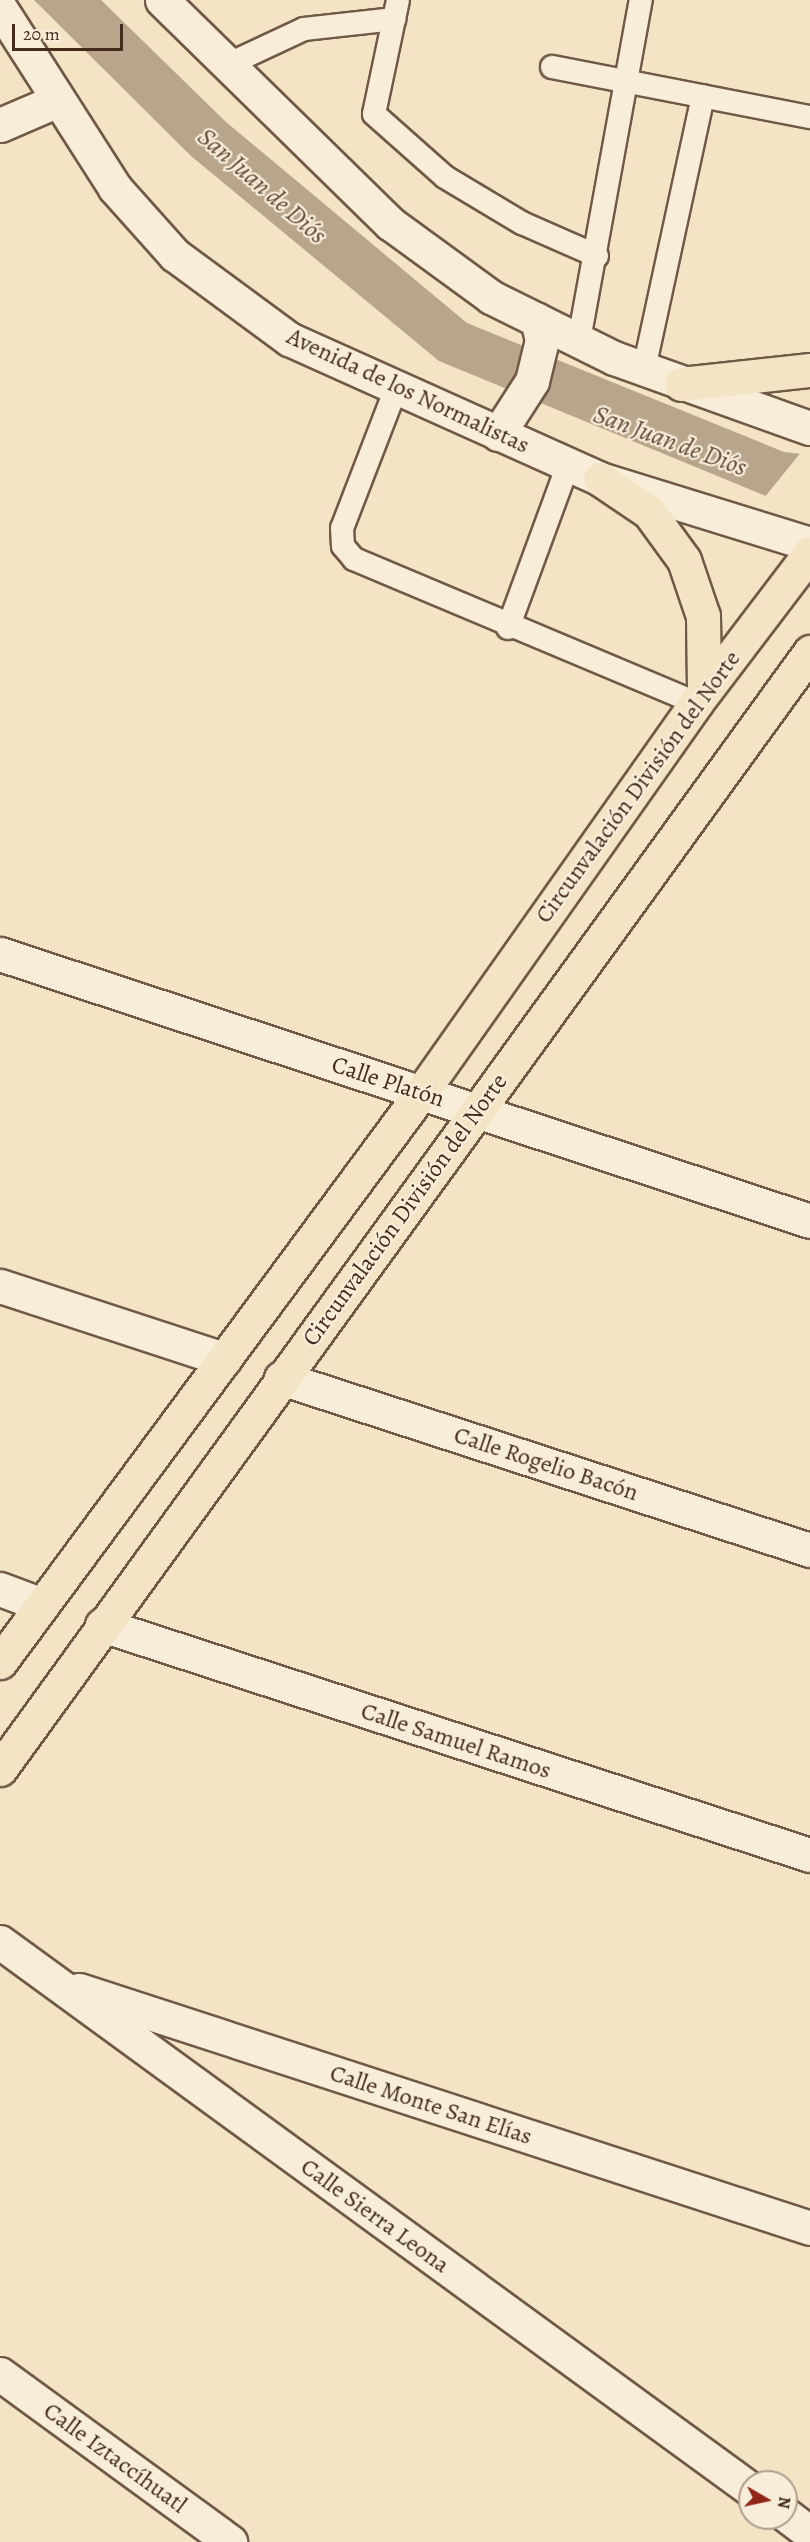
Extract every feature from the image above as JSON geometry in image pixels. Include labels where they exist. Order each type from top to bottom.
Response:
[{"type":"main road","points":[[681,384],[810,370]]},
{"type":"main road","points":[[600,478],[649,512],[684,560],[703,616],[700,697]]},
{"type":"main road","name":"Circunvalación División del Norte","points":[[0,1662],[40,1604],[421,1093],[700,697],[810,553]]},
{"type":"main road","name":"Circunvalación División del Norte","points":[[0,1769],[281,1378],[478,1112],[810,652]]},
{"type":"main road","points":[[764,715],[810,676]]},
{"type":"street","points":[[162,0],[391,224],[540,330],[579,340],[681,384],[810,428]]},
{"type":"street","name":"Avenida de los Normalistas","points":[[0,8],[115,188],[175,255],[289,339],[395,391],[505,427],[568,465],[600,478],[810,544]]},
{"type":"street","points":[[0,125],[58,100]]},
{"type":"street","points":[[505,427],[532,381],[540,330]]},
{"type":"street","name":"Calle Platón","points":[[0,954],[810,1221]]},
{"type":"street","points":[[0,1286],[224,1359]]},
{"type":"street","name":"Calle Rogelio Bacón","points":[[281,1378],[810,1550]]},
{"type":"street","points":[[0,1589],[40,1604]]},
{"type":"street","name":"Calle Samuel Ramos","points":[[102,1625],[810,1855]]},
{"type":"street","name":"Calle Sierra Leona","points":[[0,1942],[738,2480]]},
{"type":"street","name":"Calle Monte San Elías","points":[[52,1981],[810,2228]]},
{"type":"street","name":"Calle Iztaccíhuatl","points":[[0,2374],[230,2542]]},
{"type":"lane","points":[[579,340],[597,256],[641,0]]},
{"type":"lane","points":[[227,65],[304,29],[396,9],[374,114],[445,177],[522,223],[597,256]]},
{"type":"lane","points":[[552,67],[810,117]]},
{"type":"lane","points":[[644,369],[702,96]]},
{"type":"lane","points":[[395,391],[342,528],[343,546],[354,559],[508,628],[700,697]]},
{"type":"lane","points":[[508,628],[568,465]]},
{"type":"water","name":"San Juan de Diós","points":[[34,0],[101,0],[226,122],[467,323],[784,452],[810,455],[766,496],[439,361],[191,156]]},
{"type":"pier","points":[[802,451],[810,452],[810,507],[764,498]]}]
